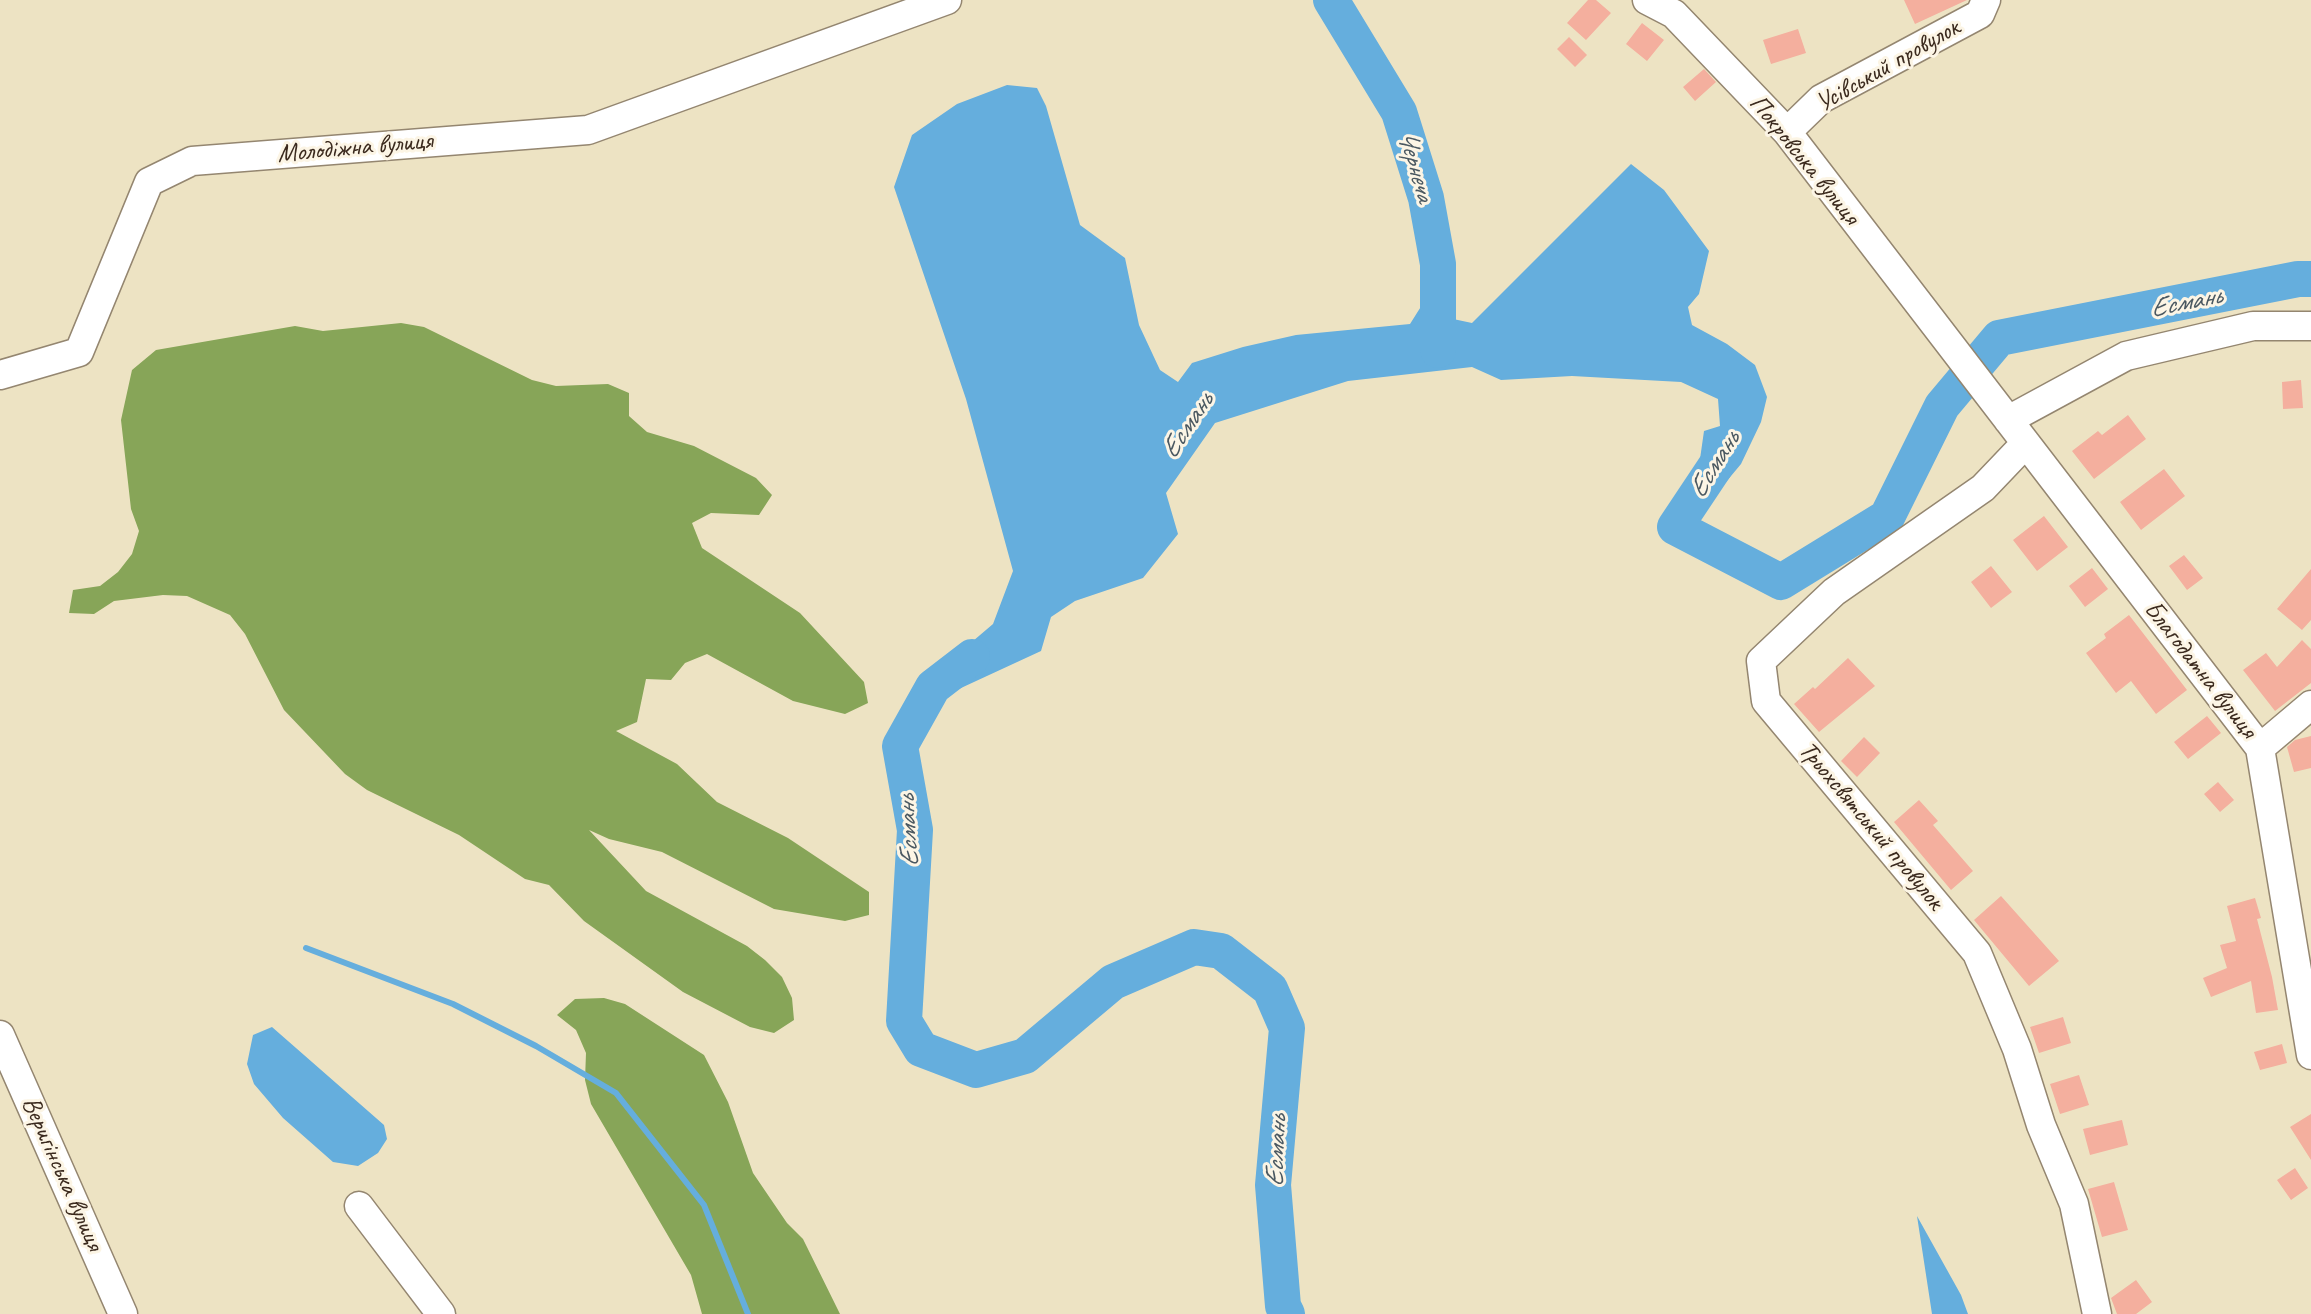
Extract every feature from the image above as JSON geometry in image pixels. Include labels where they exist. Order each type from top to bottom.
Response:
[{"type":"street","name":"Молодіжна вулиця","points":[[0,375],[79,352],[148,182],[192,161],[588,130],[947,0]]},
{"type":"street","name":"Покровська вулиця","points":[[1647,0],[1676,7],[1787,132],[2002,411]]},
{"type":"street","name":"Усівський провулок","points":[[1787,132],[1821,99],[1980,14],[1986,0]]},
{"type":"street","points":[[2002,411],[2126,356],[2253,326],[2311,326]]},
{"type":"street","name":"Благодатна вулиця","points":[[2002,411],[2260,748],[2311,1055]]},
{"type":"street","name":"Трьохсвятський провулок","points":[[2025,444],[1983,488],[1834,592],[1761,661],[1766,701],[1977,953],[2016,1049],[2041,1125],[2074,1204],[2097,1314]]},
{"type":"street","points":[[2260,748],[2311,705]]},
{"type":"street","name":"Веригінська вулиця","points":[[0,1035],[123,1314]]},
{"type":"street","points":[[359,1206],[441,1314]]},
{"type":"green space","points":[[401,323],[424,327],[532,380],[556,386],[608,384],[629,393],[629,416],[647,432],[694,446],[756,478],[772,495],[759,515],[711,513],[692,523],[702,548],[800,613],[864,682],[868,703],[845,714],[793,701],[707,654],[685,663],[671,680],[646,679],[637,722],[616,731],[677,764],[717,802],[788,838],[869,892],[869,915],[845,921],[774,909],[662,852],[609,839],[589,830],[646,891],[747,946],[782,977],[792,998],[794,1020],[774,1033],[750,1027],[683,992],[584,921],[549,885],[525,879],[459,835],[367,790],[345,774],[284,710],[245,634],[230,615],[187,596],[163,595],[114,601],[94,614],[69,613],[73,590],[100,586],[118,572],[132,554],[139,531],[131,509],[121,420],[132,370],[156,350],[295,326],[323,331]]},
{"type":"green space","points":[[604,998],[625,1004],[704,1055],[728,1102],[753,1173],[787,1223],[803,1239],[840,1314],[702,1314],[691,1275],[591,1104],[585,1080],[586,1053],[576,1030],[557,1015],[575,999]]},
{"type":"water","points":[[1007,85],[1037,88],[1046,106],[1080,225],[1125,258],[1139,325],[1160,370],[1178,382],[1192,363],[1243,347],[1296,335],[1410,324],[1427,297],[1439,316],[1472,323],[1631,164],[1664,190],[1709,251],[1699,294],[1688,307],[1692,325],[1727,344],[1755,365],[1767,397],[1761,422],[1741,464],[1721,488],[1687,509],[1697,480],[1704,431],[1720,426],[1718,399],[1681,382],[1572,376],[1501,380],[1472,367],[1348,381],[1215,423],[1166,493],[1178,534],[1143,578],[1075,601],[1051,617],[1041,651],[948,694],[933,687],[953,658],[993,624],[1013,571],[966,399],[894,187],[912,135],[957,104]]},
{"type":"water","points":[[272,1027],[384,1125],[387,1139],[378,1153],[358,1166],[333,1162],[283,1118],[254,1084],[247,1064],[253,1035]]},
{"type":"water","points":[[1917,1216],[1961,1295],[1968,1314],[1932,1314]]},
{"type":"building","points":[[1588,0],[1596,0],[1611,13],[1586,40],[1567,23]]},
{"type":"building","points":[[1904,0],[1967,0],[1915,24]]},
{"type":"building","points":[[1642,23],[1664,40],[1647,61],[1626,44]]},
{"type":"building","points":[[1798,29],[1806,53],[1771,64],[1763,40]]},
{"type":"building","points":[[1569,37],[1587,55],[1575,67],[1557,49]]},
{"type":"building","points":[[1704,69],[1716,82],[1695,101],[1683,87]]},
{"type":"building","points":[[2301,380],[2303,408],[2283,409],[2282,382]]},
{"type":"building","points":[[2128,415],[2146,439],[2094,479],[2072,451],[2098,431],[2102,435]]},
{"type":"building","points":[[2164,469],[2185,496],[2141,530],[2120,502]]},
{"type":"building","points":[[2044,516],[2068,547],[2037,571],[2013,540]]},
{"type":"building","points":[[2184,555],[2203,578],[2187,590],[2169,566]]},
{"type":"building","points":[[1991,566],[2012,592],[1991,608],[1971,582]]},
{"type":"building","points":[[2092,568],[2108,589],[2085,607],[2069,586]]},
{"type":"building","points":[[2311,569],[2311,620],[2302,630],[2277,609]]},
{"type":"building","points":[[2129,615],[2187,690],[2156,714],[2131,681],[2116,693],[2086,653],[2106,638],[2104,634]]},
{"type":"building","points":[[2302,640],[2311,649],[2311,683],[2275,711],[2243,670],[2266,653],[2277,667]]},
{"type":"building","points":[[1848,658],[1875,686],[1819,732],[1794,704],[1813,687],[1815,689]]},
{"type":"building","points":[[2207,716],[2221,733],[2188,759],[2174,742]]},
{"type":"building","points":[[2311,736],[2311,768],[2294,772],[2287,747],[2295,740]]},
{"type":"building","points":[[1864,737],[1880,753],[1857,777],[1841,761]]},
{"type":"building","points":[[2218,782],[2234,800],[2220,812],[2204,794]]},
{"type":"building","points":[[1919,800],[1938,821],[1933,825],[1973,871],[1951,890],[1894,822]]},
{"type":"building","points":[[2001,896],[2059,961],[2029,986],[1974,920]]},
{"type":"building","points":[[2255,898],[2261,918],[2257,919],[2278,1010],[2256,1013],[2251,981],[2211,997],[2203,978],[2227,968],[2220,945],[2236,941],[2227,906]]},
{"type":"building","points":[[2063,1017],[2071,1043],[2039,1053],[2030,1027]]},
{"type":"building","points":[[2282,1044],[2287,1063],[2260,1070],[2254,1052]]},
{"type":"building","points":[[2079,1075],[2089,1105],[2060,1114],[2050,1084]]},
{"type":"building","points":[[2311,1114],[2311,1160],[2290,1127]]},
{"type":"building","points":[[2122,1120],[2128,1145],[2090,1155],[2083,1129]]},
{"type":"building","points":[[2295,1168],[2308,1188],[2291,1200],[2277,1180]]},
{"type":"building","points":[[2114,1182],[2128,1230],[2102,1237],[2088,1189]]},
{"type":"building","points":[[2136,1280],[2152,1302],[2136,1314],[2117,1314],[2111,1298]]},
{"type":"waterway","name":"Чернеча","points":[[1331,0],[1399,112],[1426,198],[1438,264],[1438,350]]},
{"type":"waterway","name":"Есмань","points":[[1715,467],[1675,527],[1781,582],[1887,517],[1942,406],[1999,338],[2298,279],[2311,279]]},
{"type":"waterway","name":"Есмань","points":[[972,657],[933,687],[900,746],[915,830],[904,1021],[921,1049],[976,1070],[1025,1056],[1113,982],[1194,947],[1221,951],[1270,989],[1287,1028],[1273,1185],[1283,1306],[1287,1314]]},
{"type":"waterway","points":[[306,948],[453,1004],[536,1046],[616,1093],[704,1205],[748,1314]]}]
